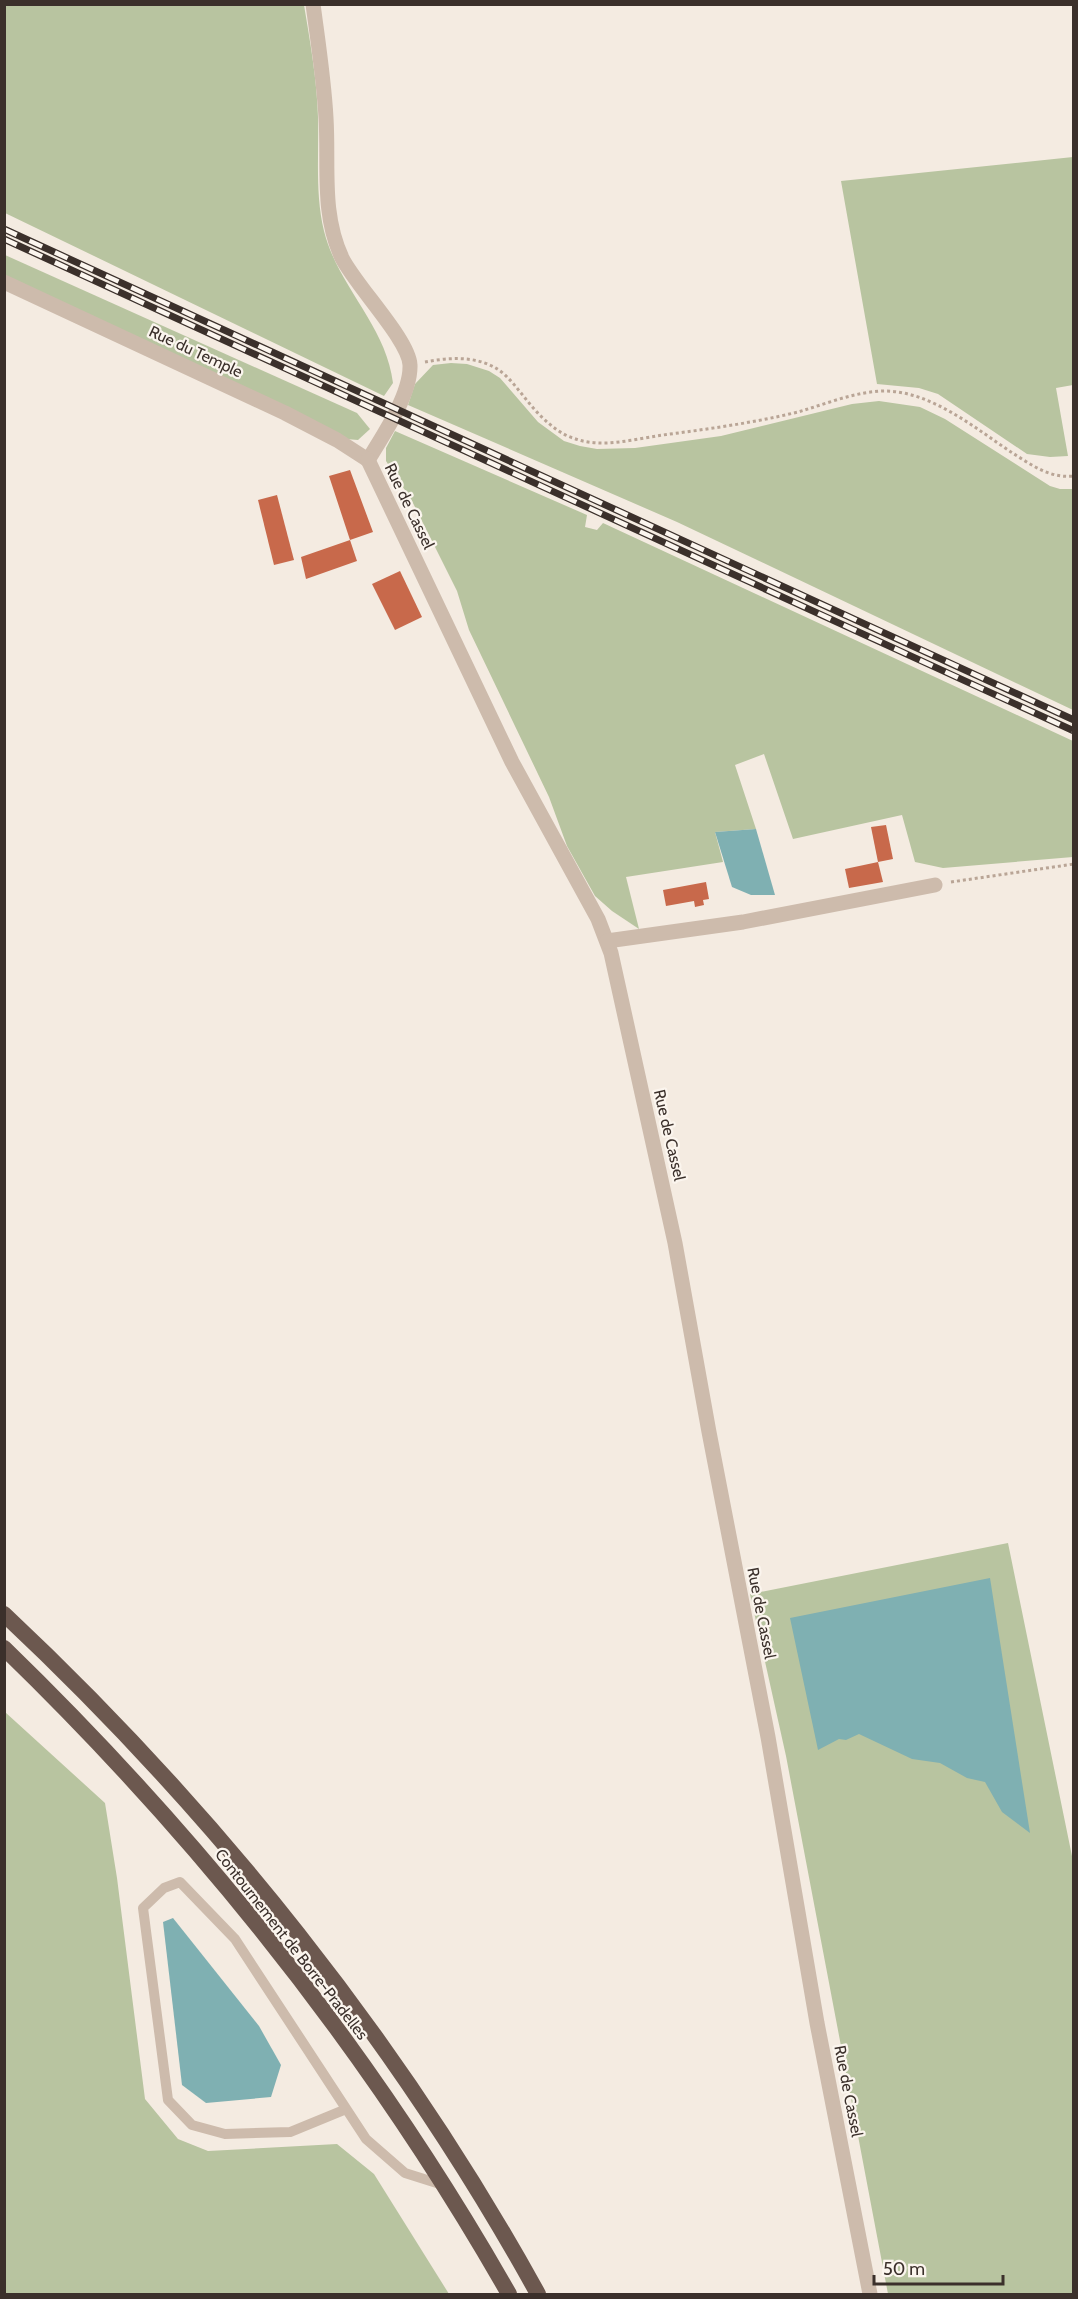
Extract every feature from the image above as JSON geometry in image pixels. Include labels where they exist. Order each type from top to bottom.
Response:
[{"type":"highway","points":[[4,1614],[74,1681],[175,1788],[304,1942],[364,2023],[442,2136],[538,2295]]},
{"type":"highway","name":"Contournement de Borre-Pradelles","points":[[4,1648],[135,1781],[238,1900],[308,1989],[444,2185],[509,2295]]},
{"type":"street","points":[[313,4],[326,120],[327,203],[333,237],[357,283],[403,344],[410,365]]},
{"type":"street","name":"Rue du Temple","points":[[4,282],[285,413],[337,440],[368,460]]},
{"type":"street","name":"Rue de Cassel","points":[[410,365],[399,403],[368,460],[512,762],[607,941],[673,1234],[768,1737],[817,2024],[870,2295]]},
{"type":"street","points":[[607,941],[760,919],[934,885]]},
{"type":"lane","points":[[346,2109],[290,2132],[225,2134],[192,2125],[168,2100],[143,1908],[164,1888],[180,1882],[235,1939],[366,2139],[405,2173],[444,2185]]},
{"type":"path","points":[[410,365],[445,359],[480,361],[503,373],[552,426],[569,437],[597,443],[732,425],[797,412],[857,394],[876,391],[898,392],[920,398],[944,409],[1035,467],[1054,475],[1074,476]]},
{"type":"path","points":[[934,885],[1074,864]]},
{"type":"green space","points":[[4,5],[304,5],[316,89],[318,189],[321,217],[331,251],[372,324],[389,362],[393,383],[384,396],[5,213]]},
{"type":"green space","points":[[1073,157],[1073,385],[1056,388],[1068,456],[1050,457],[1027,454],[938,394],[919,388],[877,384],[841,181]]},
{"type":"green space","points":[[5,255],[357,413],[370,429],[358,440],[346,439],[5,275]]},
{"type":"green space","points":[[467,364],[489,371],[500,378],[538,422],[564,441],[580,446],[597,449],[635,448],[721,436],[852,404],[879,401],[920,407],[945,419],[1050,486],[1073,489],[1073,710],[677,522],[408,405],[415,384],[433,365]]},
{"type":"green space","points":[[395,431],[587,515],[585,527],[597,530],[603,523],[1073,741],[1073,857],[943,868],[915,862],[902,815],[793,839],[764,754],[735,765],[756,829],[715,832],[723,862],[626,877],[639,929],[612,911],[595,896],[567,846],[549,797],[469,630],[457,591],[412,501],[386,461],[386,448]]},
{"type":"green space","points":[[1008,1543],[1073,1861],[1073,2294],[888,2294],[786,1756],[750,1594]]},
{"type":"green space","points":[[5,1712],[105,1803],[117,1878],[145,2099],[178,2139],[208,2151],[337,2144],[374,2174],[449,2294],[5,2294]]},
{"type":"water","points":[[756,829],[775,895],[751,895],[732,887],[715,832]]},
{"type":"water","points":[[990,1578],[1030,1833],[1002,1812],[985,1782],[967,1778],[940,1763],[912,1759],[859,1734],[846,1740],[839,1739],[818,1750],[790,1618]]},
{"type":"water","points":[[173,1918],[259,2026],[281,2065],[271,2097],[206,2103],[182,2085],[163,1922]]},
{"type":"building","points":[[350,470],[373,532],[350,540],[329,476]]},
{"type":"building","points":[[277,495],[294,560],[274,565],[258,500]]},
{"type":"building","points":[[350,540],[357,561],[306,579],[301,557]]},
{"type":"building","points":[[400,571],[422,617],[395,630],[372,584]]},
{"type":"building","points":[[886,825],[893,859],[878,862],[871,827]]},
{"type":"building","points":[[878,862],[883,882],[849,888],[845,869]]},
{"type":"building","points":[[706,882],[709,899],[703,900],[704,905],[695,907],[694,901],[666,906],[663,890]]},
{"type":"railway","points":[[4,229],[1074,720]]},
{"type":"railway","points":[[4,239],[1074,731]]}]
